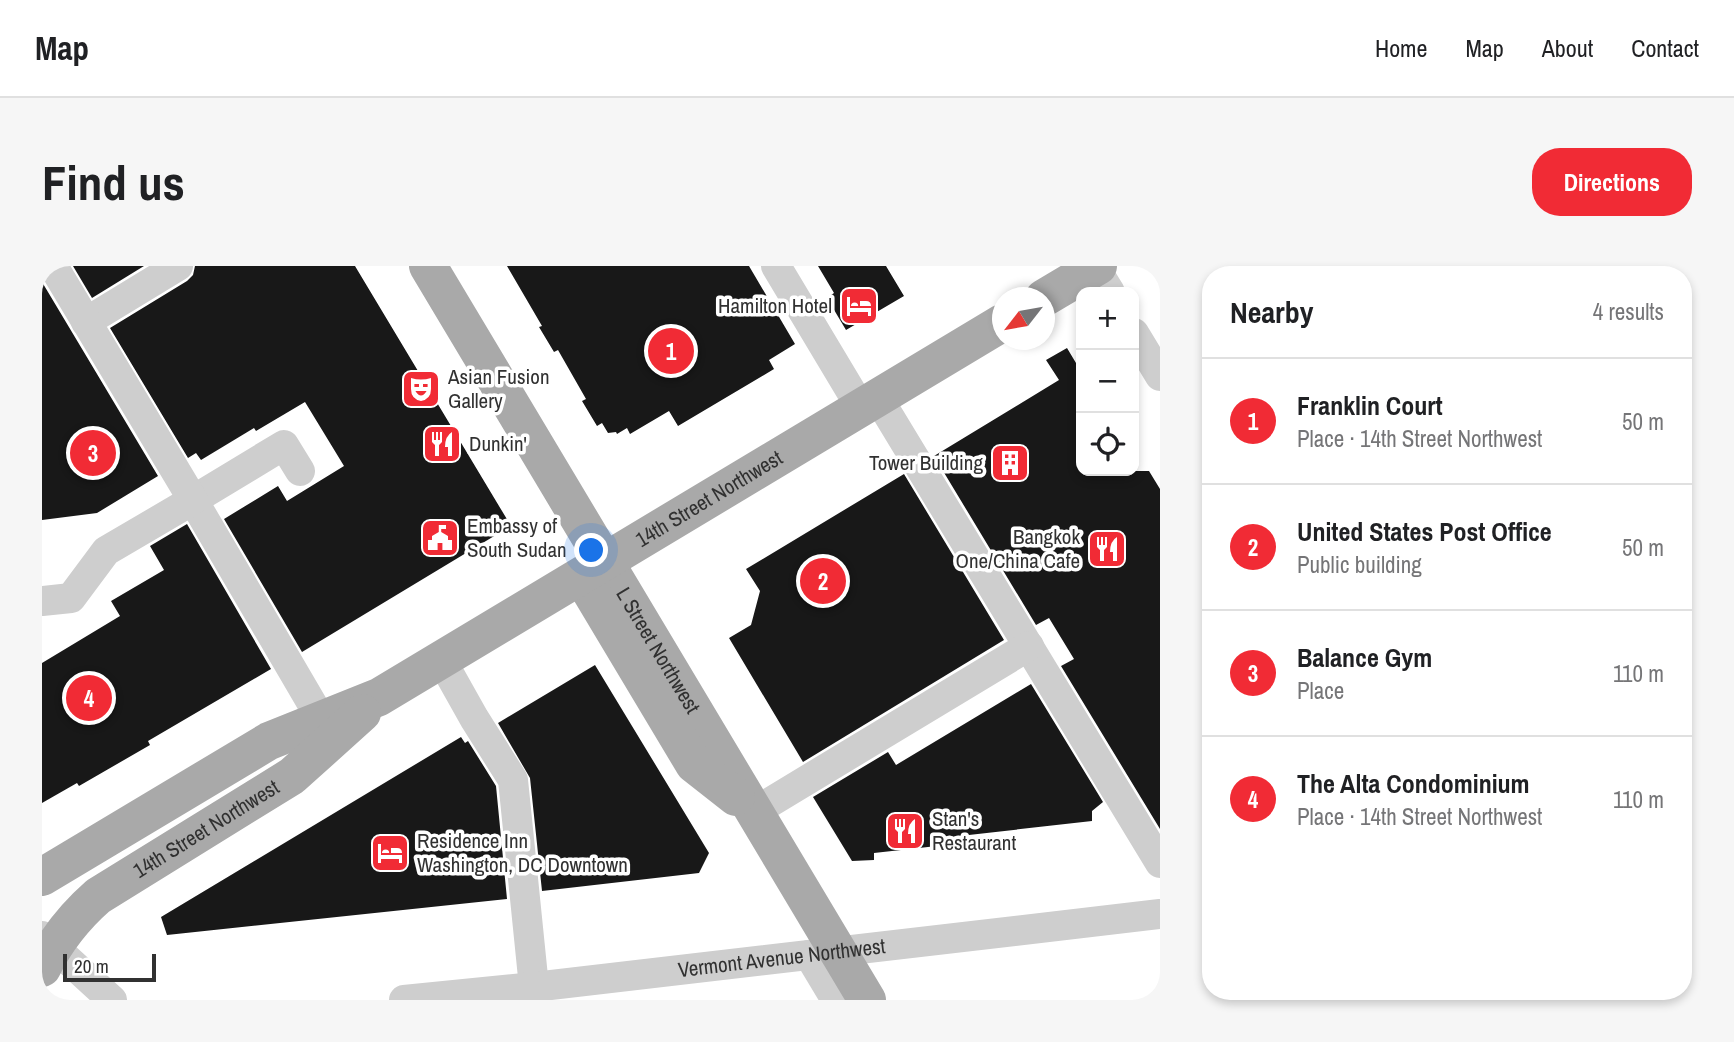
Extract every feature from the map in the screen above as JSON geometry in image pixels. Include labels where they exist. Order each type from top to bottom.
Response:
[{"type":"main road","name":"L Street Northwest","points":[[428,266],[594,570],[754,812],[824,954],[867,1000]]},
{"type":"main road","points":[[1055,293],[1099,273]]},
{"type":"main road","name":"14th Street Northwest","points":[[42,877],[269,741],[379,697],[442,661],[992,330]]},
{"type":"main road","name":"14th Street Northwest","points":[[46,950],[98,896],[292,776],[379,697]]},
{"type":"street","points":[[52,266],[321,719]]},
{"type":"street","points":[[86,322],[178,266]]},
{"type":"street","points":[[776,266],[1029,646],[1160,863]]},
{"type":"street","points":[[1139,341],[1160,376]]},
{"type":"street","points":[[42,601],[71,598],[106,551],[284,445],[300,471]]},
{"type":"street","points":[[754,812],[1029,646]]},
{"type":"street","points":[[442,661],[513,780],[534,987]]},
{"type":"street","name":"Vermont Avenue Northwest","points":[[404,1000],[468,997],[1160,914]]},
{"type":"street","points":[[46,950],[112,1000]]},
{"type":"street","points":[[824,954],[836,1000]]},
{"type":"building","points":[[73,266],[144,266],[92,298]]},
{"type":"building","points":[[195,266],[355,266],[511,526],[302,652],[224,519],[278,486],[287,501],[344,466],[305,402],[256,431],[254,428],[201,460],[196,453],[188,458],[110,328],[187,281],[193,275]]},
{"type":"building","points":[[507,266],[749,266],[795,344],[769,360],[774,369],[678,426],[669,411],[630,434],[627,428],[617,434],[608,433],[602,423],[597,426],[582,401],[586,399],[558,350],[554,352],[539,327],[542,326]]},
{"type":"building","name":"Hamilton Hotel","points":[[818,266],[886,266],[904,296],[846,330],[827,298],[834,293]]},
{"type":"building","points":[[42,282],[158,476],[97,513],[42,520]]},
{"type":"building","points":[[1067,348],[1076,363],[1076,476],[1139,476],[1139,471],[1149,471],[1160,489],[1160,829],[1061,666],[1074,659],[1049,618],[1036,625],[934,456],[1059,380],[1046,360]]},
{"type":"building","points":[[904,474],[1004,640],[803,762],[729,638],[751,625],[760,591],[746,569]]},
{"type":"building","points":[[187,524],[271,669],[148,741],[150,745],[79,786],[77,783],[42,803],[42,663],[120,616],[111,601],[164,570],[150,546]]},
{"type":"building","points":[[595,665],[709,853],[699,873],[542,891],[530,778],[498,723]]},
{"type":"building","points":[[1031,684],[1103,802],[1092,811],[1092,821],[942,838],[946,845],[874,853],[874,860],[852,861],[813,797],[888,752],[896,765]]},
{"type":"building","name":"Residence Inn Washington, DC Downtown","points":[[461,737],[465,743],[468,741],[496,786],[507,899],[167,935],[161,917]]},
{"type":"place","name":"Hamilton Hotel","points":[[859,306]]},
{"type":"place","name":"Franklin Court","points":[[671,351]]},
{"type":"place","name":"Asian Fusion Gallery","points":[[421,389]]},
{"type":"place","name":"Dunkin'","points":[[442,444]]},
{"type":"place","name":"Balance Gym","points":[[93,453]]},
{"type":"place","name":"Tower Building","points":[[1010,463]]},
{"type":"place","name":"Embassy of South Sudan","points":[[440,538]]},
{"type":"place","name":"Bangkok One/China Cafe","points":[[1107,549]]},
{"type":"place","name":"United States Post Office","points":[[823,581]]},
{"type":"place","name":"The Alta Condominium","points":[[89,698]]},
{"type":"place","name":"Stan's Restaurant","points":[[905,831]]},
{"type":"place","name":"Residence Inn Washington, DC Downtown","points":[[390,853]]}]
